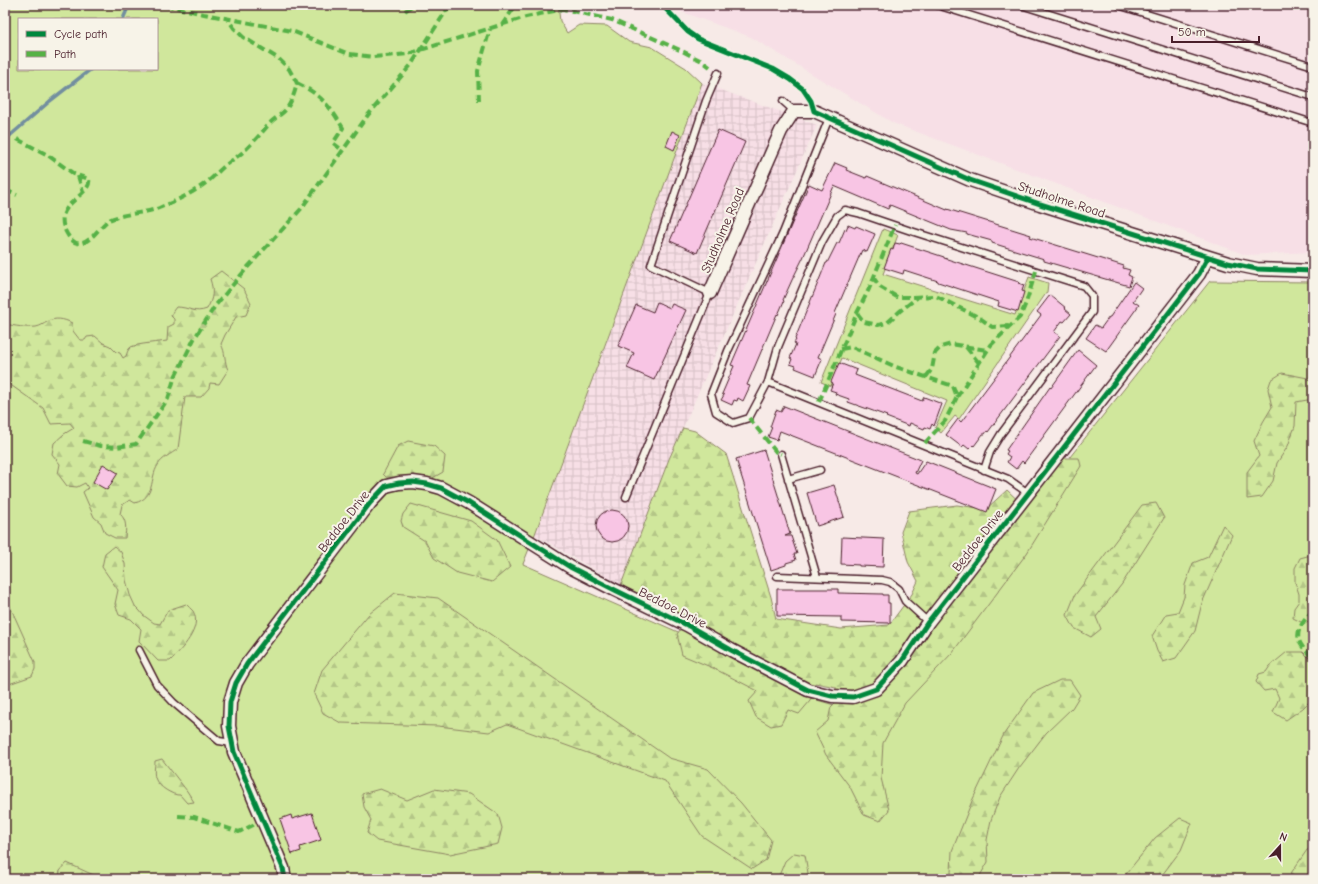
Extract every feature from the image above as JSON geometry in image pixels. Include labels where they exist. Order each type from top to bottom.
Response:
[{"type":"street","name":"Studholme Road","points":[[710,293],[781,131],[794,111],[814,111],[970,180],[1040,204],[1208,257],[1257,269],[1313,271]]},
{"type":"street","name":"Beddoe Drive","points":[[285,879],[283,868],[234,752],[229,726],[230,702],[236,683],[247,664],[370,503],[386,486],[413,482],[441,488],[469,503],[570,567],[687,625],[731,650],[803,687],[832,696],[853,697],[876,689],[902,661],[928,622],[1199,274],[1208,257]]},
{"type":"lane","points":[[937,5],[1313,123]]},
{"type":"lane","points":[[1021,5],[1313,97]]},
{"type":"lane","points":[[1118,5],[1313,66]]},
{"type":"lane","points":[[626,497],[710,293],[651,265],[706,101],[718,73]]},
{"type":"lane","points":[[783,100],[794,111]]},
{"type":"lane","points":[[829,118],[783,233],[728,351],[711,394],[716,412],[733,423],[749,418],[768,382],[778,347],[822,242],[837,216],[845,210],[1084,286],[1092,296],[1092,312],[1000,434],[990,452],[984,470]]},
{"type":"lane","points":[[768,382],[1008,479],[1028,493]]},
{"type":"lane","points":[[781,454],[817,577]]},
{"type":"lane","points":[[788,479],[820,470]]},
{"type":"lane","points":[[777,576],[882,580],[890,582],[899,588],[905,601],[928,622]]},
{"type":"lane","points":[[139,650],[157,685],[174,703],[219,741],[232,743]]},
{"type":"shaded area","points":[[663,5],[1313,5],[1313,252],[1246,255],[893,123],[751,37]]},
{"type":"shaded area","points":[[702,83],[817,125],[669,459],[621,585],[535,535]]},
{"type":"green space","points":[[5,5],[558,5],[560,21],[567,33],[579,25],[607,26],[629,42],[652,47],[686,68],[702,83],[523,564],[717,649],[800,695],[841,707],[875,702],[1210,281],[1313,282],[1313,879],[5,879]]},
{"type":"green space","points":[[883,229],[898,235],[883,274],[1015,315],[1029,277],[1048,283],[1047,292],[959,419],[955,416],[941,433],[935,428],[947,401],[842,358],[831,386],[821,382]]},
{"type":"green space","points":[[221,271],[244,289],[251,303],[246,315],[236,317],[221,344],[228,370],[219,384],[210,383],[209,388],[201,397],[185,397],[178,449],[164,458],[158,465],[155,470],[149,492],[142,500],[135,503],[130,500],[122,505],[120,514],[125,522],[125,538],[115,538],[105,533],[101,523],[94,517],[83,492],[88,488],[85,483],[77,487],[67,486],[58,474],[60,464],[52,454],[54,443],[74,428],[70,423],[51,424],[43,408],[5,381],[5,324],[20,327],[36,327],[53,319],[66,320],[72,323],[73,331],[80,340],[85,340],[87,337],[95,336],[116,352],[120,353],[123,358],[126,356],[130,348],[134,346],[167,341],[168,327],[174,324],[174,319],[171,316],[176,307],[195,311],[207,309],[211,301],[212,294],[210,279]]},
{"type":"green space","points":[[1282,373],[1313,379],[1313,399],[1296,402],[1295,426],[1288,446],[1277,463],[1273,481],[1262,497],[1247,499],[1247,472],[1259,456],[1254,441],[1272,407],[1268,389],[1271,380]]},
{"type":"green space","points":[[683,428],[695,431],[726,454],[771,597],[776,619],[841,629],[889,625],[912,594],[918,581],[908,562],[901,532],[909,511],[957,505],[986,509],[1007,490],[1024,506],[1063,458],[1079,458],[1081,466],[1027,553],[952,653],[905,703],[883,743],[881,778],[889,810],[880,821],[864,815],[850,787],[826,755],[815,732],[828,721],[831,707],[835,703],[836,687],[815,683],[810,701],[799,714],[788,710],[781,724],[771,726],[756,717],[749,701],[758,691],[713,668],[682,655],[677,634],[688,620],[621,585],[669,459]]},
{"type":"green space","points":[[408,441],[434,446],[445,456],[443,472],[431,479],[386,477],[383,474],[398,446]]},
{"type":"green space","points":[[1156,503],[1164,518],[1122,584],[1096,617],[1101,629],[1091,637],[1074,628],[1067,615],[1075,595],[1142,505]]},
{"type":"green space","points":[[411,504],[471,521],[497,540],[510,567],[492,582],[457,573],[434,558],[425,541],[403,527],[401,521],[403,514]]},
{"type":"green space","points":[[1223,525],[1232,535],[1202,603],[1195,631],[1176,658],[1163,662],[1157,651],[1152,636],[1166,614],[1178,612],[1184,597],[1185,585],[1193,563],[1208,557]]},
{"type":"green space","points":[[114,546],[121,552],[125,564],[126,580],[130,595],[135,606],[143,615],[154,623],[160,624],[168,610],[186,604],[193,611],[195,624],[193,631],[185,645],[170,661],[158,661],[139,641],[141,629],[131,619],[119,615],[115,604],[118,590],[102,567],[105,553]]},
{"type":"green space","points":[[1313,547],[1313,595],[1308,600],[1311,616],[1310,621],[1305,624],[1293,618],[1294,608],[1299,601],[1299,594],[1295,582],[1295,568],[1300,558],[1311,555]]},
{"type":"green space","points":[[395,593],[438,598],[669,758],[708,769],[741,803],[771,840],[766,860],[752,869],[702,836],[665,781],[507,724],[489,732],[438,726],[341,723],[323,713],[314,694],[322,670],[369,614]]},
{"type":"green space","points":[[5,595],[35,662],[35,669],[32,676],[6,685]]},
{"type":"green space","points":[[1287,652],[1303,652],[1313,662],[1313,698],[1303,708],[1286,720],[1273,712],[1279,698],[1275,689],[1264,691],[1256,682],[1259,674],[1266,672],[1270,666]]},
{"type":"green space","points":[[1060,680],[1070,680],[1080,695],[1072,708],[1046,733],[1019,768],[1000,797],[991,820],[987,840],[988,862],[978,879],[953,879],[951,873],[952,851],[972,801],[1004,734],[1033,693]]},
{"type":"green space","points":[[162,759],[194,802],[187,803],[180,795],[170,792],[157,782],[154,770],[155,761]]},
{"type":"green space","points":[[380,789],[407,800],[434,789],[469,794],[498,814],[502,828],[498,844],[450,854],[377,841],[367,833],[371,820],[364,807],[362,794]]},
{"type":"green space","points":[[1180,818],[1192,823],[1181,850],[1159,879],[1122,879],[1155,838]]},
{"type":"green space","points":[[1313,849],[1313,879],[1287,879],[1307,850]]},
{"type":"green space","points":[[794,853],[805,855],[809,879],[778,878],[785,861]]},
{"type":"green space","points":[[67,863],[101,879],[58,879],[60,871]]},
{"type":"building","points":[[718,130],[745,142],[697,253],[670,241]]},
{"type":"building","points":[[672,131],[680,135],[674,150],[666,146]]},
{"type":"building","points":[[835,163],[847,168],[846,170],[866,178],[867,176],[947,210],[1031,235],[1030,237],[1124,266],[1123,268],[1130,270],[1128,275],[1132,277],[1129,286],[1044,261],[1044,259],[992,243],[992,241],[967,233],[951,230],[890,205],[888,209],[834,186],[747,385],[750,386],[743,401],[738,398],[737,401],[734,400],[732,405],[721,400],[724,395],[722,394],[734,366],[731,365],[809,184],[822,190]]},
{"type":"building","points":[[848,225],[855,228],[856,226],[875,234],[867,252],[862,250],[835,313],[836,314],[818,357],[822,359],[815,376],[795,368],[796,366],[790,364],[792,359],[790,358],[796,344],[794,343],[796,340],[795,339],[826,263],[837,243],[839,243]]},
{"type":"building","points":[[895,243],[901,243],[1019,282],[1018,283],[1024,285],[1022,291],[1024,292],[1018,312],[998,306],[999,302],[938,281],[904,270],[903,274],[884,268],[891,249],[893,250]]},
{"type":"building","points":[[1134,282],[1142,288],[1133,301],[1139,305],[1106,351],[1086,338],[1095,325],[1101,328]]},
{"type":"building","points":[[1050,295],[1071,314],[1064,322],[1062,321],[1054,332],[1060,336],[988,432],[987,431],[983,434],[974,446],[973,445],[969,449],[964,445],[962,447],[946,435],[958,419],[961,422],[1001,369],[1041,315],[1037,312]]},
{"type":"building","points":[[657,302],[670,308],[672,304],[686,310],[654,380],[627,368],[634,353],[618,346],[636,305],[653,312]]},
{"type":"building","points":[[1078,350],[1096,365],[1024,463],[1022,461],[1016,469],[1007,462],[1010,457],[1006,454],[1008,451],[1006,450]]},
{"type":"building","points":[[839,363],[857,370],[855,375],[922,401],[924,397],[942,404],[934,426],[932,424],[930,429],[925,427],[924,429],[910,423],[909,426],[886,417],[887,416],[848,402],[849,399],[835,394],[836,392],[830,390],[833,383],[831,382]]},
{"type":"building","points":[[784,406],[921,460],[915,473],[917,474],[926,461],[996,489],[987,512],[780,431],[777,440],[768,437],[776,410],[781,412]]},
{"type":"building","points":[[764,450],[790,534],[785,536],[791,536],[797,554],[794,554],[796,560],[771,570],[736,459]]},
{"type":"building","points":[[103,464],[118,473],[107,490],[93,482]]},
{"type":"building","points":[[834,485],[844,517],[817,526],[807,493]]},
{"type":"building","points":[[609,510],[615,510],[624,514],[628,526],[624,538],[615,542],[609,542],[600,538],[596,529],[596,523],[600,514]]},
{"type":"building","points":[[842,537],[884,539],[883,567],[841,564]]},
{"type":"building","points":[[777,589],[838,589],[838,593],[888,595],[888,603],[890,603],[890,623],[841,622],[841,617],[777,616]]},
{"type":"building","points":[[312,813],[321,840],[300,847],[301,851],[292,854],[280,819],[291,815],[292,819]]},
{"type":"waterway","points":[[123,18],[129,5]]},
{"type":"waterway","points":[[5,140],[50,101],[90,70]]},
{"type":"marked path","points":[[165,5],[292,31],[349,54],[373,57],[408,54],[526,17],[563,9],[612,20],[682,51],[702,61],[710,67]]},
{"type":"marked path","points":[[405,11],[413,5]]},
{"type":"marked path","points":[[83,441],[101,446],[117,447],[136,444],[168,399],[174,379],[194,339],[215,306],[247,268],[301,209],[368,115],[411,65],[450,5]]},
{"type":"marked path","points":[[502,25],[516,5]]},
{"type":"marked path","points":[[17,139],[46,154],[74,174],[89,179],[88,185],[84,191],[66,209],[63,217],[63,226],[69,237],[75,242],[86,242],[109,220],[159,208],[178,200],[210,180],[224,166],[255,141],[271,122],[289,105],[297,83],[289,69],[279,59],[243,37],[227,18]]},
{"type":"marked path","points":[[479,101],[478,71],[490,29]]},
{"type":"marked path","points":[[297,83],[319,97],[334,113],[343,128],[333,143],[342,150]]},
{"type":"marked path","points":[[78,176],[83,192]]},
{"type":"marked path","points":[[5,190],[17,195]]},
{"type":"marked path","points":[[819,402],[857,313],[869,289],[895,225]]},
{"type":"marked path","points":[[957,397],[991,345],[1020,317],[1036,271]]},
{"type":"marked path","points":[[873,277],[880,287],[897,297],[936,296],[980,318],[992,327],[1010,326]]},
{"type":"marked path","points":[[857,313],[864,322],[878,325],[887,323],[918,297]]},
{"type":"marked path","points":[[926,377],[932,369],[935,353],[941,347],[951,344],[987,350]]},
{"type":"marked path","points":[[841,349],[852,347],[896,367],[953,386],[957,397],[945,421],[923,445]]},
{"type":"marked path","points":[[966,347],[979,363]]},
{"type":"marked path","points":[[749,418],[776,452],[781,454]]},
{"type":"marked path","points":[[1313,610],[1300,627],[1298,636],[1302,646],[1313,658]]},
{"type":"marked path","points":[[178,816],[194,817],[239,832],[255,824]]},
{"type":"cycle path","points":[[662,5],[688,32],[698,39],[773,69],[790,79],[803,89],[811,101],[814,111],[970,180],[1040,204],[1228,263],[1257,269],[1313,271]]},
{"type":"cycle path","points":[[285,879],[283,868],[234,752],[229,726],[230,702],[236,683],[247,664],[370,503],[386,486],[413,482],[441,488],[469,503],[570,567],[687,625],[731,650],[808,690],[832,696],[853,697],[876,689],[902,661],[928,622],[1199,274],[1208,257]]}]
